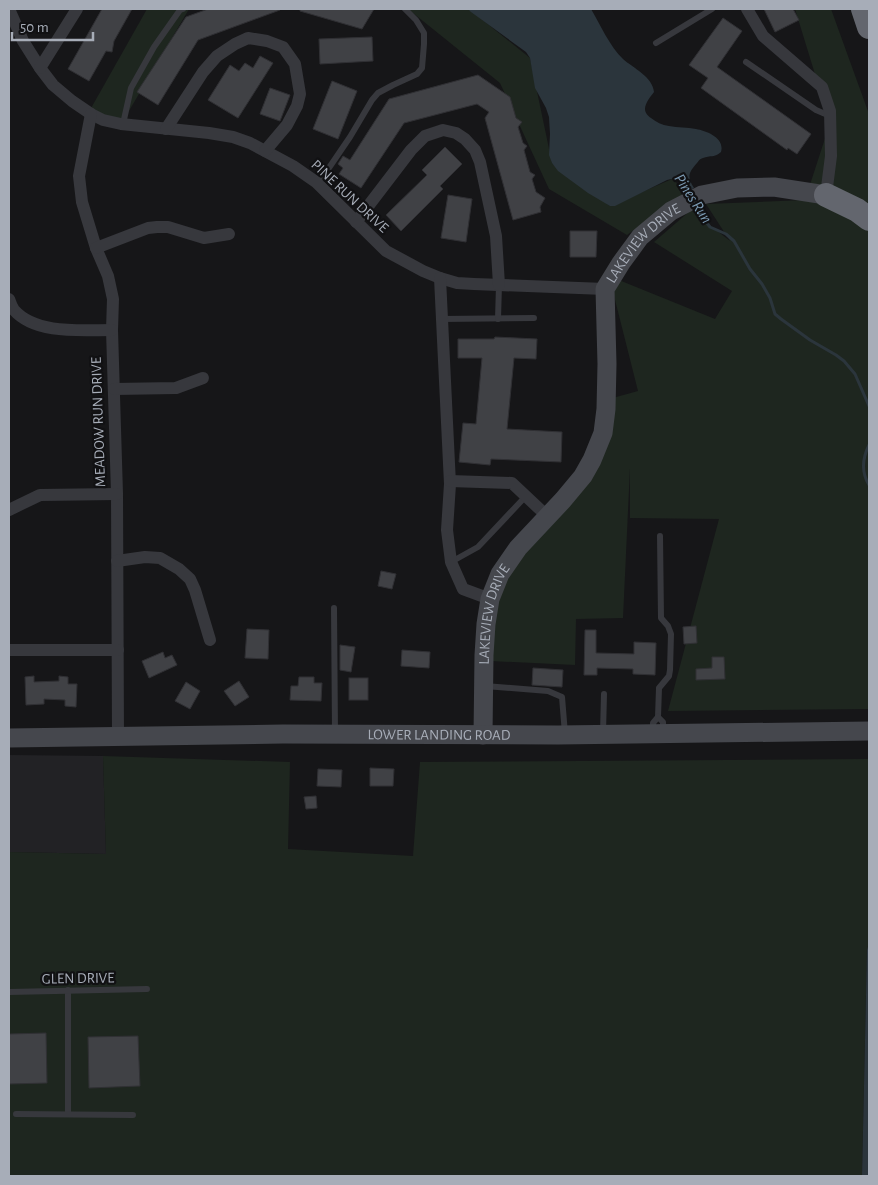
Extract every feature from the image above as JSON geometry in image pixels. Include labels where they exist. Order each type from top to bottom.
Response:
[{"type":"highway","points":[[863,9],[869,27]]},
{"type":"highway","points":[[826,195],[857,210],[869,219]]},
{"type":"main road","name":"LAKEVIEW DRIVE","points":[[484,735],[486,624],[490,599],[500,574],[518,548],[563,500],[582,476],[592,460],[603,432],[606,409],[607,364],[605,289],[621,263],[640,237],[671,211],[694,199],[737,188],[774,187],[826,195]]},
{"type":"main road","name":"LOWER LANDING ROAD","points":[[9,738],[335,734],[603,735],[658,728],[869,731]]},
{"type":"street","name":"PINE RUN DRIVE","points":[[9,9],[23,41],[53,85],[91,114],[103,120],[124,124],[209,133],[250,143],[293,166],[318,184],[386,251],[423,271],[440,278],[474,284],[605,289]]},
{"type":"street","points":[[40,68],[77,9]]},
{"type":"street","points":[[748,9],[763,36],[822,86],[830,111],[830,156],[826,195]]},
{"type":"street","points":[[166,129],[203,72],[217,56],[248,38],[267,40],[283,48],[295,64],[300,94],[297,106],[287,125],[265,151]]},
{"type":"street","name":"MEADOW RUN DRIVE","points":[[91,114],[79,176],[82,202],[96,248],[108,276],[113,299],[112,330],[117,494],[118,736]]},
{"type":"street","points":[[356,222],[411,150],[426,136],[442,130],[456,132],[465,138],[475,150],[480,162],[496,236],[499,285]]},
{"type":"street","points":[[96,248],[157,226],[168,227],[204,238],[229,234]]},
{"type":"street","points":[[440,278],[450,481],[447,530],[451,562],[463,590],[490,599]]},
{"type":"street","points":[[9,299],[14,309],[26,320],[41,326],[63,330],[112,330]]},
{"type":"street","points":[[114,389],[176,388],[203,378]]},
{"type":"street","points":[[450,481],[512,483],[548,516]]},
{"type":"street","points":[[9,510],[40,495],[117,494]]},
{"type":"street","points":[[117,561],[146,557],[160,558],[179,569],[190,579],[196,590],[210,640]]},
{"type":"street","points":[[9,650],[118,650]]},
{"type":"lane","points":[[124,124],[131,88],[159,40],[180,10],[183,9]]},
{"type":"lane","points":[[318,184],[378,93],[417,74],[422,68],[424,33],[416,20],[405,9]]},
{"type":"lane","points":[[656,43],[712,9]]},
{"type":"lane","points":[[746,62],[816,110],[830,116]]},
{"type":"lane","points":[[498,319],[499,285]]},
{"type":"lane","points":[[442,319],[534,318]]},
{"type":"lane","points":[[451,562],[478,547],[526,496]]},
{"type":"lane","points":[[658,728],[659,688],[669,676],[670,661],[670,634],[668,626],[661,618],[660,536]]},
{"type":"lane","points":[[334,608],[335,734]]},
{"type":"lane","points":[[484,686],[548,691],[562,697],[565,735]]},
{"type":"lane","points":[[603,735],[604,694]]},
{"type":"lane","name":"GLEN DRIVE","points":[[9,992],[147,989]]},
{"type":"lane","points":[[68,990],[68,1114]]},
{"type":"lane","points":[[16,1114],[133,1115]]},
{"type":"shaded area","points":[[147,9],[189,9],[123,121],[90,110]]},
{"type":"shaded area","points":[[408,9],[469,9],[530,58],[552,163],[610,206],[672,179],[686,192],[627,235],[549,189],[500,83]]},
{"type":"shaded area","points":[[468,9],[591,9],[618,54],[642,73],[653,87],[654,92],[645,107],[648,115],[664,125],[696,129],[710,133],[718,139],[722,147],[721,152],[699,160],[690,175],[690,181],[694,188],[686,192],[680,180],[671,179],[615,206],[610,206],[558,171],[552,163],[549,155],[549,117],[535,88],[530,58],[526,52]]},
{"type":"shaded area","points":[[795,9],[831,9],[869,114],[869,709],[668,711],[719,519],[630,518],[630,468],[623,618],[576,619],[575,665],[491,661],[490,599],[583,476],[609,399],[638,391],[609,276],[715,319],[732,291],[654,242],[691,210],[730,241],[706,204],[805,200],[830,123]]},
{"type":"shaded area","points":[[9,755],[103,756],[106,854],[9,852]]},
{"type":"shaded area","points":[[103,756],[290,762],[288,849],[413,856],[420,762],[869,759],[869,943],[867,950],[862,1176],[9,1176],[9,852],[106,854]]},
{"type":"shaded area","points":[[869,943],[869,1176],[862,1176],[867,950]]},
{"type":"building","points":[[102,9],[132,9],[114,41],[112,52],[106,51],[89,81],[68,69]]},
{"type":"building","points":[[208,9],[280,10],[198,40],[158,105],[137,92],[186,17]]},
{"type":"building","points":[[300,9],[374,9],[362,29],[300,11]]},
{"type":"building","points":[[764,9],[793,9],[799,20],[775,32]]},
{"type":"building","points":[[723,18],[742,31],[717,67],[811,134],[797,154],[788,148],[787,150],[701,88],[708,78],[689,65]]},
{"type":"building","points":[[372,37],[373,61],[320,64],[319,39]]},
{"type":"building","points":[[260,56],[273,63],[238,118],[208,100],[230,65],[239,71],[245,63],[253,68]]},
{"type":"building","points":[[478,75],[510,97],[516,118],[522,122],[518,127],[523,143],[527,146],[524,150],[530,172],[535,175],[532,179],[536,192],[545,198],[540,207],[541,212],[513,220],[485,118],[489,112],[477,104],[404,123],[361,188],[339,174],[343,168],[338,164],[343,156],[350,160],[389,99]]},
{"type":"building","points":[[332,81],[357,91],[338,139],[313,129]]},
{"type":"building","points":[[270,88],[290,95],[280,121],[260,114]]},
{"type":"building","points":[[445,147],[462,164],[440,186],[443,189],[401,231],[386,215],[427,175],[422,170]]},
{"type":"building","points":[[448,195],[472,199],[466,242],[441,238]]},
{"type":"building","points":[[570,231],[597,231],[596,257],[570,257]]},
{"type":"building","points":[[495,337],[537,339],[536,359],[514,358],[507,429],[562,432],[561,462],[491,459],[490,465],[459,462],[463,423],[476,424],[482,358],[458,358],[458,339],[494,339]]},
{"type":"building","points":[[381,571],[396,574],[392,589],[378,586]]},
{"type":"building","points":[[696,626],[697,643],[684,644],[683,627]]},
{"type":"building","points":[[247,629],[269,630],[268,659],[245,658]]},
{"type":"building","points":[[585,630],[596,630],[596,653],[634,654],[634,642],[656,643],[655,675],[633,674],[633,669],[597,668],[597,675],[584,675]]},
{"type":"building","points":[[340,645],[355,647],[351,672],[340,670]]},
{"type":"building","points":[[402,650],[430,652],[429,668],[401,666]]},
{"type":"building","points":[[163,652],[165,658],[172,655],[177,665],[149,678],[142,661]]},
{"type":"building","points":[[712,657],[724,657],[725,679],[696,680],[696,669],[712,668]]},
{"type":"building","points":[[533,668],[563,670],[562,687],[532,685]]},
{"type":"building","points":[[34,676],[34,682],[59,681],[59,676],[68,677],[68,684],[77,684],[76,707],[65,706],[65,700],[44,699],[44,704],[26,705],[25,677]]},
{"type":"building","points":[[299,677],[314,677],[314,683],[322,683],[321,701],[290,700],[291,686],[298,686]]},
{"type":"building","points":[[349,678],[368,678],[368,700],[349,700]]},
{"type":"building","points":[[239,681],[249,697],[235,706],[224,691]]},
{"type":"building","points":[[186,682],[200,691],[190,709],[175,701]]},
{"type":"building","points":[[370,768],[394,769],[393,786],[370,786]]},
{"type":"building","points":[[318,769],[342,770],[341,787],[317,786]]},
{"type":"building","points":[[316,796],[317,808],[306,809],[304,797]]},
{"type":"building","points":[[46,1033],[47,1083],[9,1084],[9,1034]]},
{"type":"building","points":[[138,1036],[140,1086],[89,1088],[88,1037]]},
{"type":"waterway","name":"Pines Run","points":[[697,206],[710,227],[726,234],[734,241],[770,298],[775,314],[810,340],[844,361],[855,374],[869,406]]},
{"type":"waterway","name":"Pines Run","points":[[869,445],[863,465],[869,485]]}]
